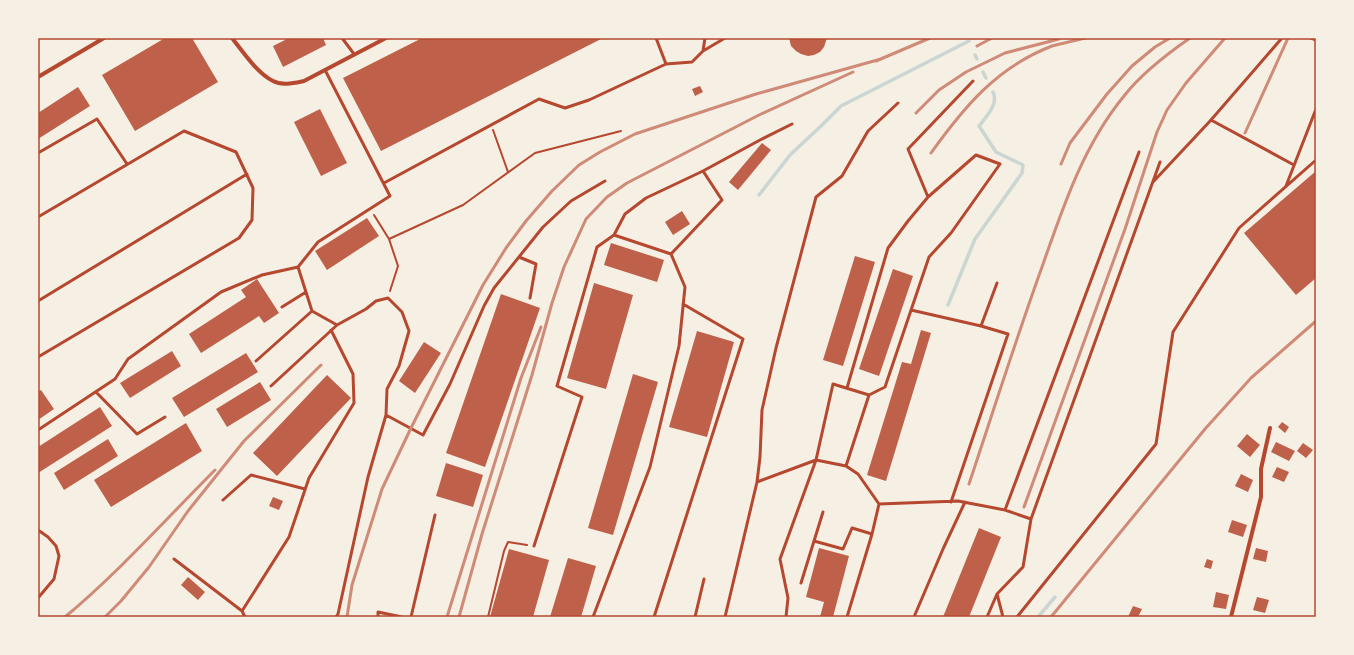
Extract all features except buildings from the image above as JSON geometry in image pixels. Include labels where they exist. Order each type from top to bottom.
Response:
[{"type":"street","points":[[38,77],[104,38]]},
{"type":"street","points":[[232,38],[256,68],[273,82],[289,84],[304,81],[386,38]]},
{"type":"street","points":[[1231,617],[1261,497],[1261,469],[1270,428]]},
{"type":"lane","points":[[342,38],[354,54]]},
{"type":"lane","points":[[656,38],[666,64]]},
{"type":"lane","points":[[703,51],[705,38]]},
{"type":"lane","points":[[384,183],[539,99],[564,108],[589,100],[666,64],[692,62],[703,51],[725,38]]},
{"type":"lane","points":[[1152,183],[1211,120],[1282,38]]},
{"type":"lane","points":[[1311,38],[1316,40]]},
{"type":"lane","points":[[38,430],[115,379],[128,358],[221,292],[262,275],[298,267],[318,242],[390,196],[326,70]]},
{"type":"lane","points":[[928,197],[908,149],[973,81]]},
{"type":"lane","points":[[725,617],[757,482],[762,410],[776,348],[816,197],[842,176],[868,131],[898,103]]},
{"type":"lane","points":[[1285,188],[1316,109]]},
{"type":"lane","points":[[38,153],[97,119],[127,164]]},
{"type":"lane","points":[[1211,120],[1294,165]]},
{"type":"lane","points":[[534,546],[582,397],[557,386],[597,247],[614,235],[625,214],[646,198],[703,171],[792,124]]},
{"type":"lane","points":[[38,217],[184,131],[236,152],[253,188],[252,220],[239,238],[38,357]]},
{"type":"lane","points":[[1005,510],[1139,152]]},
{"type":"lane","points":[[786,617],[788,598],[780,558],[816,460],[833,384],[869,395],[885,387],[929,257],[951,233],[1000,164],[976,155],[928,197],[888,248],[847,388]]},
{"type":"lane","points":[[1017,617],[1156,444],[1173,332],[1238,228],[1316,160]]},
{"type":"lane","points":[[987,617],[997,594],[1023,567],[1030,519],[1160,162]]},
{"type":"lane","points":[[671,254],[722,200],[703,171]]},
{"type":"lane","points":[[38,301],[247,174]]},
{"type":"lane","points":[[386,415],[422,435],[450,384],[484,306],[494,288],[542,227],[572,201],[605,180]]},
{"type":"lane","points":[[593,617],[650,467],[679,346],[685,286],[671,254],[614,235]]},
{"type":"lane","points":[[519,257],[536,264],[530,298]]},
{"type":"lane","points":[[298,267],[312,311],[337,325]]},
{"type":"lane","points":[[981,326],[997,284]]},
{"type":"lane","points":[[282,307],[306,292]]},
{"type":"lane","points":[[271,386],[337,325],[366,309],[376,301],[388,298],[402,312],[409,331],[400,366],[387,389],[386,415],[368,477],[338,614],[336,617]]},
{"type":"lane","points":[[654,617],[743,339],[683,304]]},
{"type":"lane","points":[[911,310],[981,326],[1008,334],[952,502]]},
{"type":"lane","points":[[256,361],[312,311]]},
{"type":"lane","points":[[242,611],[289,537],[309,478],[354,403],[353,374],[331,330]]},
{"type":"lane","points":[[96,392],[137,434],[165,417]]},
{"type":"lane","points":[[846,466],[869,395]]},
{"type":"lane","points":[[757,482],[816,460],[846,466],[858,474],[879,504],[872,534],[846,617]]},
{"type":"lane","points":[[223,500],[251,476],[305,489]]},
{"type":"lane","points":[[879,504],[965,502],[1005,510],[1030,519]]},
{"type":"lane","points":[[914,617],[942,549],[965,502]]},
{"type":"lane","points":[[801,583],[823,512]]},
{"type":"lane","points":[[411,617],[435,515]]},
{"type":"lane","points":[[814,541],[844,549],[852,528],[872,534]]},
{"type":"lane","points":[[38,530],[48,537],[56,546],[59,556],[54,579],[38,598]]},
{"type":"lane","points":[[174,559],[242,611],[245,617]]},
{"type":"lane","points":[[695,617],[704,579]]},
{"type":"lane","points":[[997,594],[1003,617]]},
{"type":"lane","points":[[378,617],[378,612],[402,617]]},
{"type":"path","points":[[491,125],[508,172]]},
{"type":"path","points":[[389,239],[462,205],[535,153],[621,131]]},
{"type":"path","points":[[370,209],[389,239],[398,266],[388,298]]},
{"type":"path","points":[[488,617],[504,551],[508,542],[534,546]]},
{"type":"waterway","points":[[759,195],[790,155],[841,106],[969,41]]},
{"type":"waterway","points":[[975,55],[977,59]]},
{"type":"waterway","points":[[983,72],[986,78]]},
{"type":"waterway","points":[[948,305],[975,239],[1022,173],[1023,165],[996,152],[979,126],[993,106],[993,92]]},
{"type":"waterway","points":[[1038,617],[1055,597]]},
{"type":"railway","points":[[876,61],[930,38]]},
{"type":"railway","points":[[977,46],[992,38]]},
{"type":"railway","points":[[931,153],[969,104],[998,77],[1032,55],[1052,46],[1085,38]]},
{"type":"railway","points":[[1061,164],[1070,143],[1107,94],[1132,66],[1155,47],[1170,38]]},
{"type":"railway","points":[[969,484],[1050,244],[1066,200],[1086,156],[1110,115],[1138,80],[1190,38]]},
{"type":"railway","points":[[1024,507],[1125,229],[1157,132],[1167,110],[1186,83],[1225,38]]},
{"type":"railway","points":[[1245,133],[1288,38]]},
{"type":"railway","points":[[916,113],[939,90],[966,72],[1005,53],[1059,39]]},
{"type":"railway","points":[[347,617],[352,585],[382,489],[411,428],[483,285],[506,248],[526,221],[552,191],[579,165],[600,152],[635,134],[756,94],[881,59]]},
{"type":"railway","points":[[459,617],[482,534],[532,375],[552,303],[564,267],[586,219],[607,197],[627,183],[759,115],[853,72]]},
{"type":"railway","points":[[1051,617],[1205,429],[1251,378],[1316,321]]},
{"type":"railway","points":[[447,617],[521,378],[541,327]]},
{"type":"railway","points":[[105,617],[121,601],[149,567],[188,511],[244,441],[321,365]]},
{"type":"railway","points":[[65,617],[123,564],[215,470]]}]
